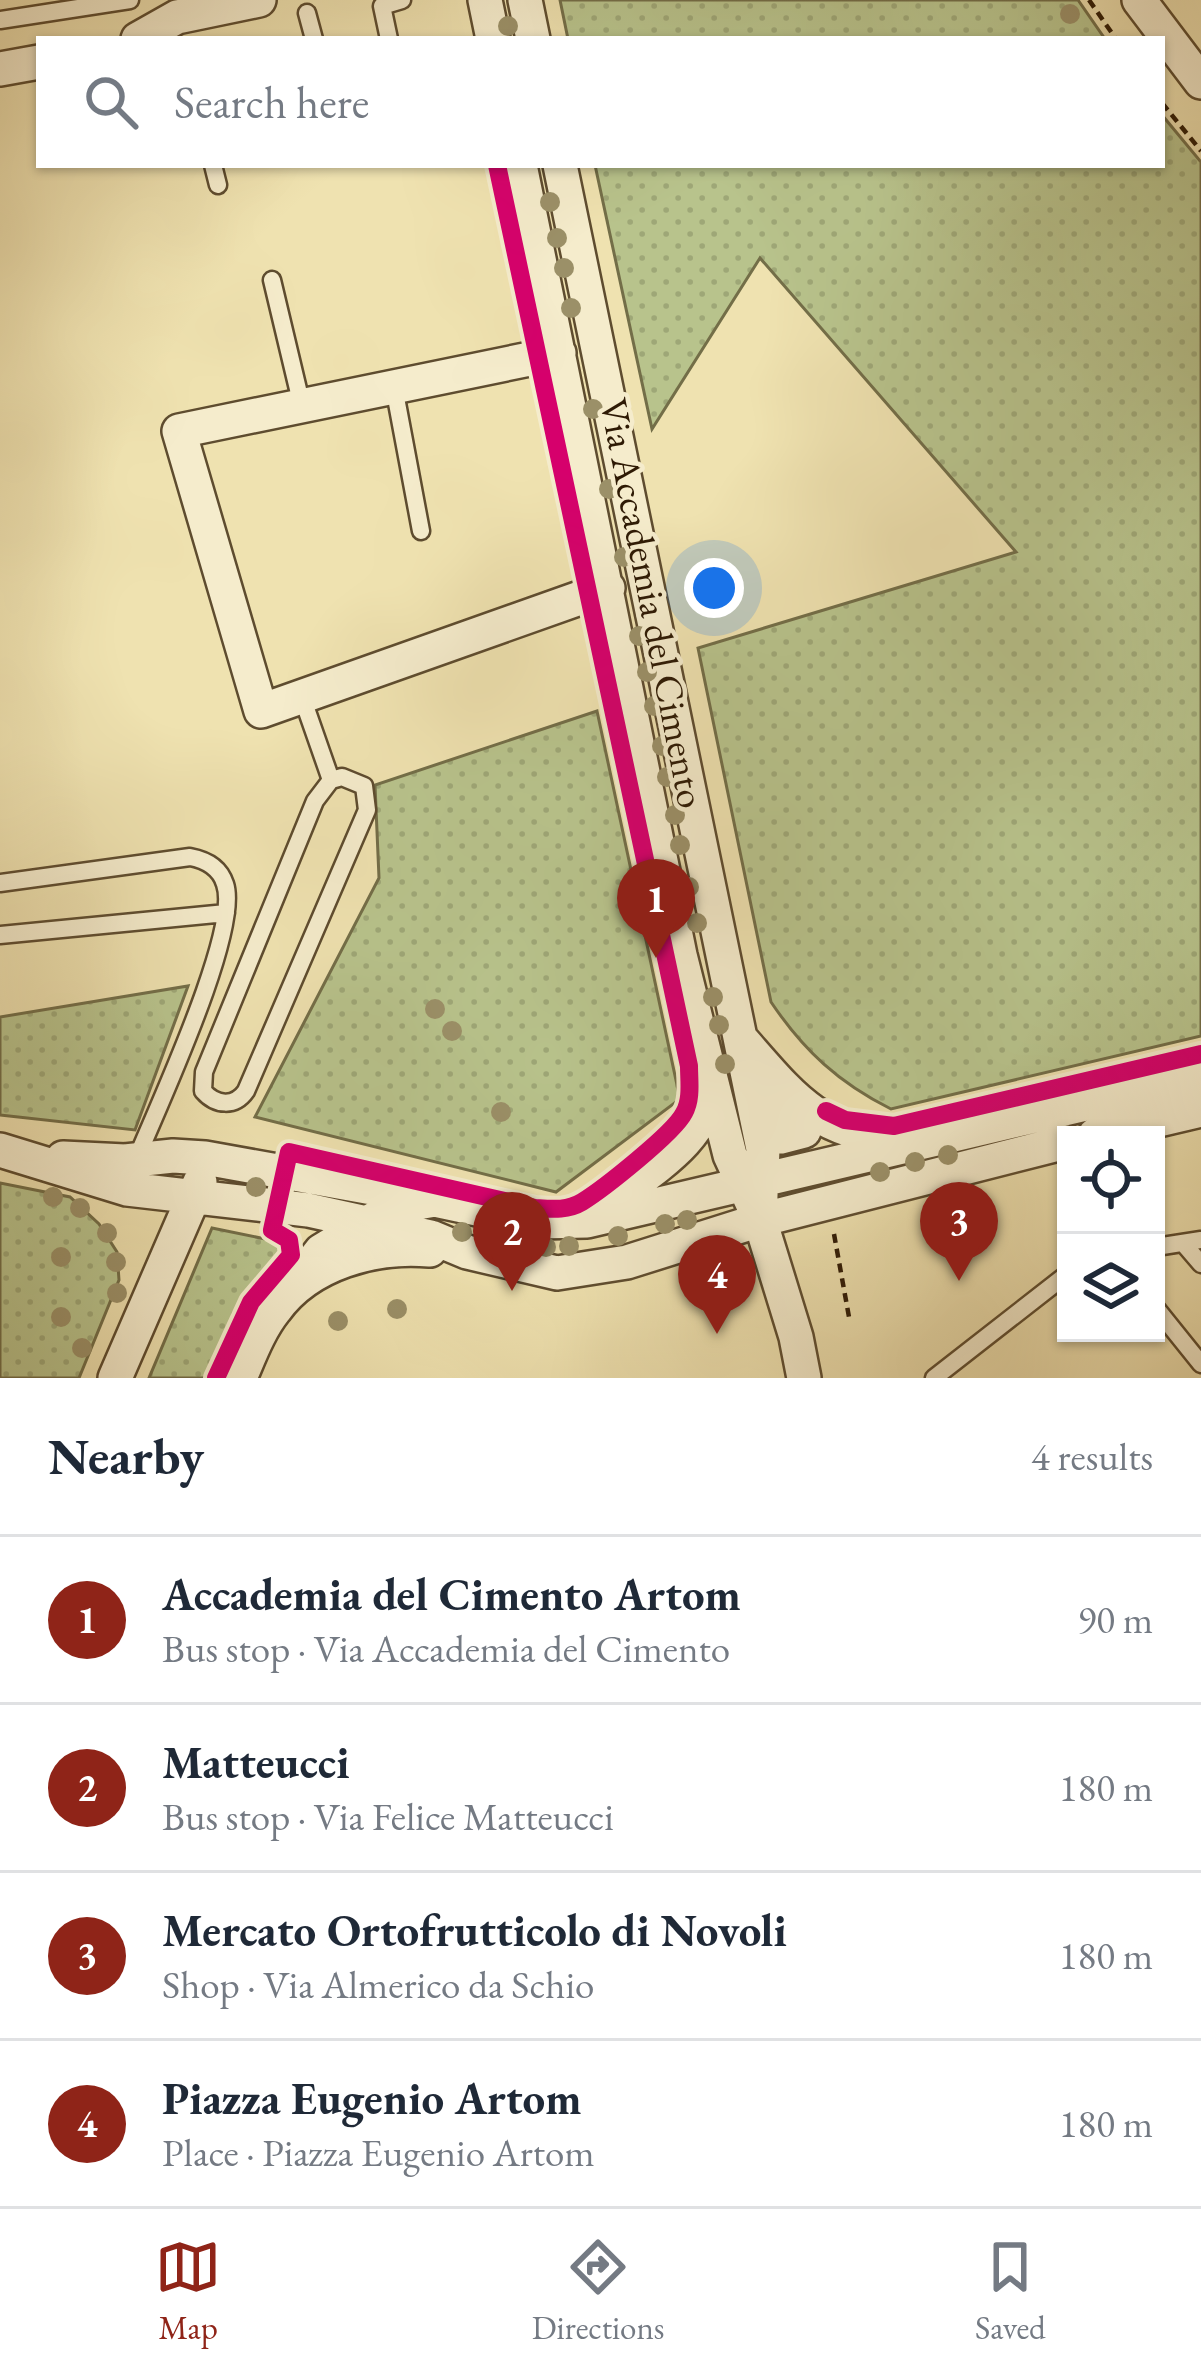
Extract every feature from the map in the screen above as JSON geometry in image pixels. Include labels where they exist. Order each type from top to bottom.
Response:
[{"type":"street","points":[[149,36],[259,0]]},
{"type":"street","points":[[485,0],[492,36]]},
{"type":"street","points":[[525,0],[532,36]]},
{"type":"street","points":[[1139,0],[1201,82]]},
{"type":"street","points":[[0,69],[36,63]]},
{"type":"street","name":"Via Accademia del Cimento","points":[[521,168],[680,955],[730,1155],[752,1184],[760,1220]]},
{"type":"street","name":"Via Accademia del Cimento","points":[[561,168],[763,1148],[752,1184]]},
{"type":"street","points":[[559,353],[179,431],[261,711],[608,588]]},
{"type":"street","points":[[690,874],[747,1144],[726,1152],[679,878],[690,874]]},
{"type":"street","points":[[738,1035],[820,1119],[862,1136],[930,1142]]},
{"type":"street","points":[[586,1220],[673,1151],[702,1119],[710,1091],[704,1051]]},
{"type":"street","points":[[12,1153],[228,1161],[530,1221],[586,1220],[1201,1077]]},
{"type":"street","points":[[1133,1126],[1201,1110]]},
{"type":"street","points":[[12,1153],[103,1183],[308,1210],[431,1237],[528,1268],[569,1272],[627,1262],[760,1220],[1057,1144]]},
{"type":"street","points":[[115,1378],[193,1197],[228,1161]]},
{"type":"street","points":[[240,1378],[268,1319],[315,1257],[394,1207],[435,1200]]},
{"type":"street","points":[[274,1207],[313,1238],[318,1247],[315,1257]]},
{"type":"street","points":[[760,1220],[804,1378]]},
{"type":"street","points":[[282,1301],[314,1274],[343,1261],[408,1248],[467,1252]]},
{"type":"lane","points":[[0,20],[130,0]]},
{"type":"lane","points":[[388,36],[382,6],[402,0]]},
{"type":"lane","points":[[308,13],[313,36]]},
{"type":"lane","points":[[215,168],[218,185]]},
{"type":"lane","points":[[272,280],[302,406]]},
{"type":"lane","points":[[559,353],[597,345]]},
{"type":"lane","points":[[394,387],[421,531]]},
{"type":"lane","points":[[608,588],[645,579]]},
{"type":"lane","points":[[302,697],[331,780]]},
{"type":"lane","points":[[342,777],[364,786],[367,810],[246,1091],[241,1099],[216,1102],[203,1091],[203,1072],[315,801],[331,780],[342,777]]},
{"type":"lane","points":[[0,883],[190,857],[217,869],[225,884],[226,913],[216,958],[136,1160]]},
{"type":"lane","points":[[0,935],[226,913]]},
{"type":"lane","points":[[1192,1242],[1201,1264]]},
{"type":"lane","points":[[934,1378],[1057,1282]]},
{"type":"lane","points":[[1165,1319],[1201,1364],[1184,1378]]},
{"type":"path","points":[[1088,0],[1114,36]]},
{"type":"path","points":[[1165,107],[1201,151]]},
{"type":"path","points":[[833,1228],[849,1317]]},
{"type":"green space","points":[[560,0],[1078,0],[1103,36],[567,36]]},
{"type":"green space","points":[[1165,119],[1201,162],[1201,1036],[891,1109],[855,1088],[796,1036],[771,1002],[698,648],[1016,552],[760,258],[652,429],[596,168],[1165,168]]},
{"type":"green space","points":[[597,711],[680,1099],[556,1192],[255,1117],[379,878],[375,785]]},
{"type":"green space","points":[[188,986],[135,1130],[0,1115],[0,1017]]},
{"type":"green space","points":[[0,1183],[70,1197],[99,1224],[117,1252],[119,1280],[79,1378],[0,1378]]},
{"type":"green space","points":[[212,1228],[280,1242],[284,1255],[248,1293],[210,1378],[149,1378]]},
{"type":"cycle path","points":[[216,1378],[251,1302],[291,1255],[289,1240],[272,1230],[289,1152],[535,1208],[565,1208],[582,1202],[637,1160],[678,1122],[688,1102],[689,1066],[498,168]]},
{"type":"cycle path","points":[[826,1111],[845,1120],[894,1126],[1201,1054]]},
{"type":"place","name":"Accademia del Cimento Artom","points":[[656,958]]},
{"type":"place","name":"Mercato Ortofrutticolo di Novoli","points":[[959,1281]]},
{"type":"place","name":"Matteucci","points":[[512,1291]]},
{"type":"place","name":"Piazza Eugenio Artom","points":[[717,1334]]}]
